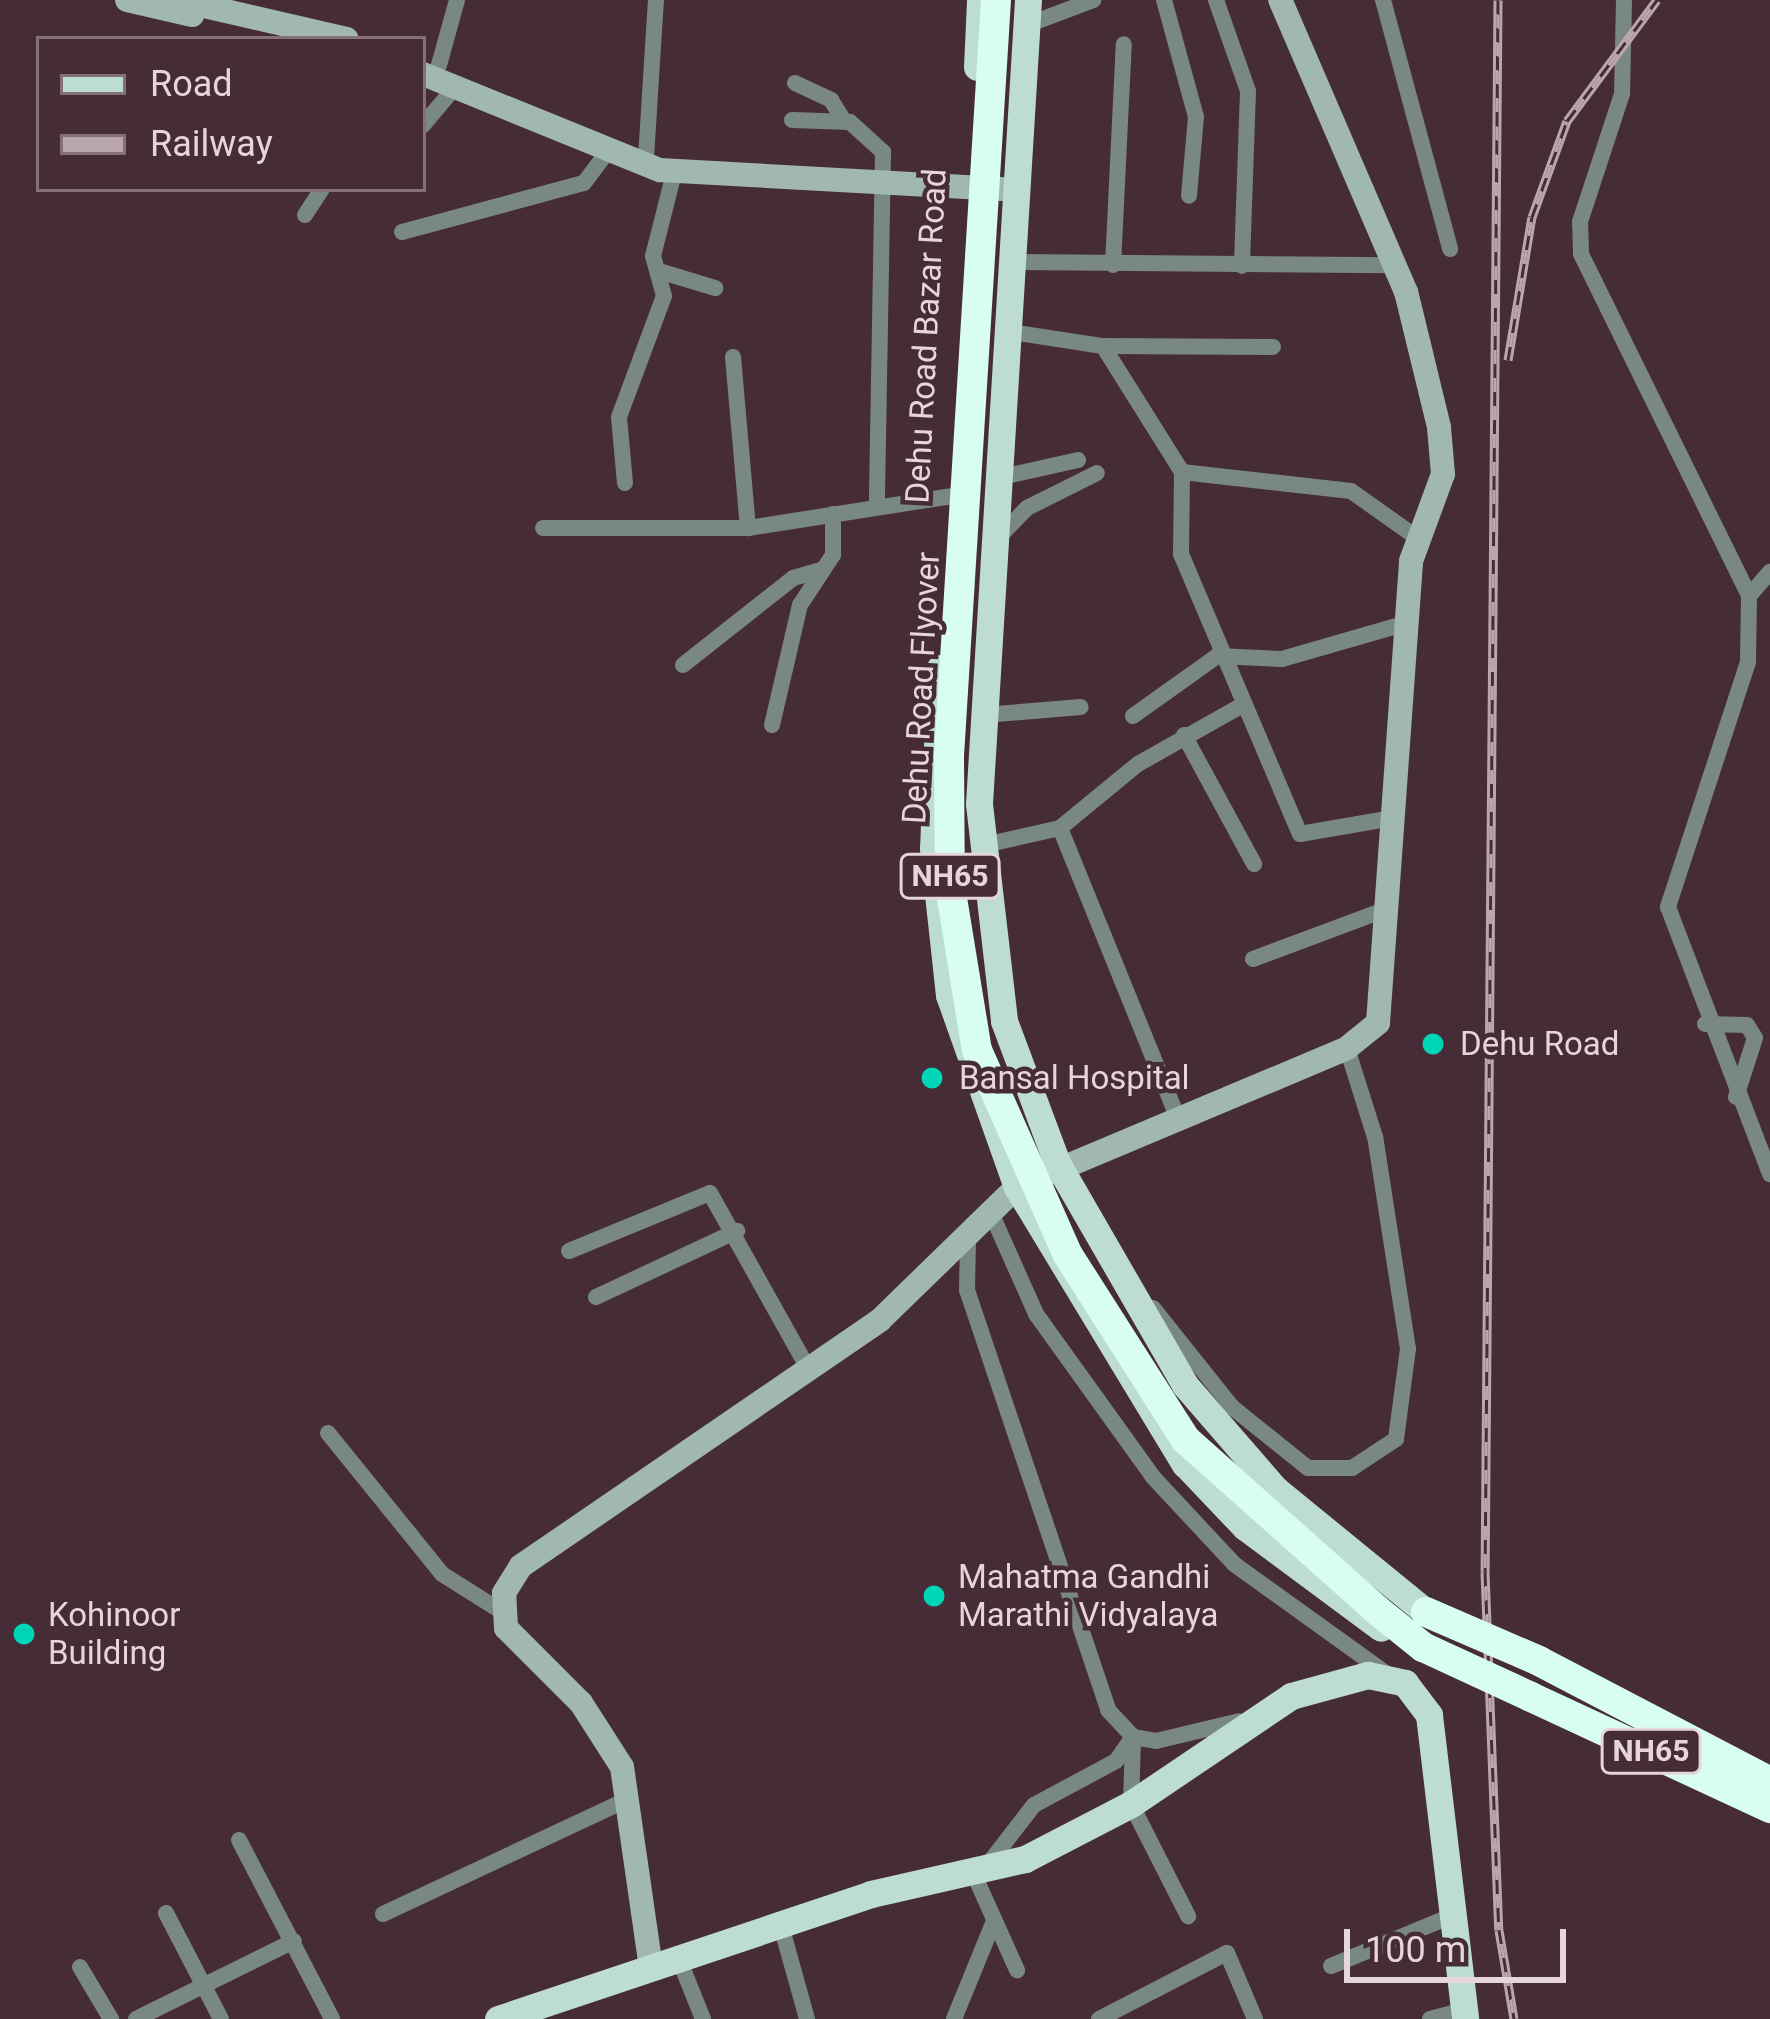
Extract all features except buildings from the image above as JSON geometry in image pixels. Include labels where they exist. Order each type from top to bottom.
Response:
[{"type":"highway","name":"Dehu Road Flyover","points":[[996,0],[949,756],[950,886],[977,1050],[1068,1255],[1185,1439],[1382,1604],[1426,1612],[1538,1661],[1770,1782]]},
{"type":"highway","name":"Dehu Road Flyover","points":[[1023,8],[968,757],[983,994],[1034,1143],[1146,1353],[1244,1478],[1382,1604],[1423,1648]]},
{"type":"highway","name":"NH65","points":[[1423,1648],[1770,1808]]},
{"type":"main road","name":"Dehu Road Bazar Road","points":[[980,0],[953,496],[932,748],[939,920],[962,1047],[1017,1187],[1185,1464],[1287,1562],[1423,1648]]},
{"type":"main road","points":[[1023,8],[1019,189],[984,715],[980,846],[1004,1021],[1057,1163],[1103,1247],[1220,1432],[1426,1612]]},
{"type":"main road","points":[[498,2019],[663,1957],[1025,1859],[1131,1804],[1251,1717],[1311,1687],[1388,1676],[1429,1714],[1465,2014]]},
{"type":"street","points":[[128,0],[279,20]]},
{"type":"street","points":[[428,66],[458,0]]},
{"type":"street","points":[[646,158],[656,0]]},
{"type":"street","points":[[1023,8],[1093,0]]},
{"type":"street","points":[[1164,0],[1196,116],[1189,196]]},
{"type":"street","points":[[1216,0],[1248,91],[1242,266]]},
{"type":"street","points":[[501,1611],[539,1548],[808,1368],[968,1241],[1017,1187],[1057,1163],[1176,1112],[1347,1048],[1378,1023],[1416,537],[1443,474],[1431,374],[1394,265],[1280,0]]},
{"type":"street","points":[[1383,0],[1450,249]]},
{"type":"street","points":[[1624,0],[1622,94],[1580,222],[1581,254],[1749,596],[1748,662],[1668,907],[1705,1024],[1770,1174]]},
{"type":"street","points":[[194,2],[336,36]]},
{"type":"street","points":[[1114,265],[1124,44]]},
{"type":"street","points":[[428,66],[456,86],[608,151],[684,175],[1019,189]]},
{"type":"street","points":[[428,66],[684,175]]},
{"type":"street","points":[[795,83],[831,100],[844,121],[879,144],[886,185],[877,507]]},
{"type":"street","points":[[426,121],[456,86]]},
{"type":"street","points":[[791,120],[844,121]]},
{"type":"street","points":[[402,232],[584,182],[608,151]]},
{"type":"street","points":[[625,483],[621,400],[658,318],[659,271],[684,175]]},
{"type":"street","points":[[305,215],[320,192]]},
{"type":"street","points":[[1015,262],[1394,265]]},
{"type":"street","points":[[659,271],[715,288]]},
{"type":"street","points":[[1011,332],[1102,346],[1273,347]]},
{"type":"street","points":[[1102,346],[1182,472],[1175,527],[1217,656],[1300,834],[1393,818]]},
{"type":"street","points":[[733,357],[748,528]]},
{"type":"street","points":[[1002,477],[1078,460]]},
{"type":"street","points":[[1182,472],[1352,491],[1416,537]]},
{"type":"street","points":[[996,541],[1027,508],[1097,473]]},
{"type":"street","points":[[543,528],[748,528],[953,496]]},
{"type":"street","points":[[772,725],[792,628],[822,569],[833,514]]},
{"type":"street","points":[[683,664],[793,578],[822,569]]},
{"type":"street","points":[[1749,596],[1770,572]]},
{"type":"street","points":[[1133,716],[1217,656],[1282,659],[1407,623]]},
{"type":"street","points":[[980,846],[1060,828],[1184,735],[1241,706]]},
{"type":"street","points":[[984,715],[1081,707]]},
{"type":"street","points":[[1184,735],[1254,864]]},
{"type":"street","points":[[1060,828],[1176,1112]]},
{"type":"street","points":[[1253,959],[1387,909]]},
{"type":"street","points":[[1705,1024],[1747,1025],[1755,1038],[1736,1097]]},
{"type":"street","points":[[1103,1247],[1207,1381],[1281,1450],[1332,1471],[1385,1452],[1406,1416],[1408,1348],[1375,1137],[1347,1048]]},
{"type":"street","points":[[569,1251],[710,1193],[736,1231],[808,1368]]},
{"type":"street","points":[[992,1215],[1036,1314],[1153,1477],[1234,1564],[1388,1676]]},
{"type":"street","points":[[596,1297],[736,1231]]},
{"type":"street","points":[[968,1241],[968,1290],[1040,1513],[1100,1693],[1132,1737],[1131,1804],[1188,1916]]},
{"type":"street","points":[[328,1433],[442,1574],[501,1611],[607,1734],[663,1957],[704,2019]]},
{"type":"street","points":[[1132,1737],[1181,1740],[1251,1717]]},
{"type":"street","points":[[1017,1970],[994,1919],[979,1868],[1034,1805],[1116,1761],[1132,1737]]},
{"type":"street","points":[[383,1914],[626,1800]]},
{"type":"street","points":[[239,1840],[332,2019]]},
{"type":"street","points":[[166,1913],[221,2019]]},
{"type":"street","points":[[1330,1966],[1451,1916]]},
{"type":"street","points":[[954,2019],[994,1919]]},
{"type":"street","points":[[779,1922],[807,2019]]},
{"type":"street","points":[[136,2019],[294,1941]]},
{"type":"street","points":[[1099,2019],[1227,1953],[1256,2019]]},
{"type":"street","points":[[80,1966],[111,2019]]},
{"type":"street","points":[[1430,2019],[1465,2014]]},
{"type":"railway","points":[[1498,0],[1485,1572],[1499,1930],[1514,2019]]},
{"type":"railway","points":[[1508,360],[1532,217],[1567,121],[1657,0]]},
{"type":"place","name":"Dehu Road","points":[[1433,1044]]},
{"type":"place","name":"Bansal Hospital","points":[[932,1078]]},
{"type":"place","name":"Mahatma Gandhi Marathi Vidyalaya","points":[[934,1596]]},
{"type":"place","name":"Kohinoor Building","points":[[24,1634]]}]
